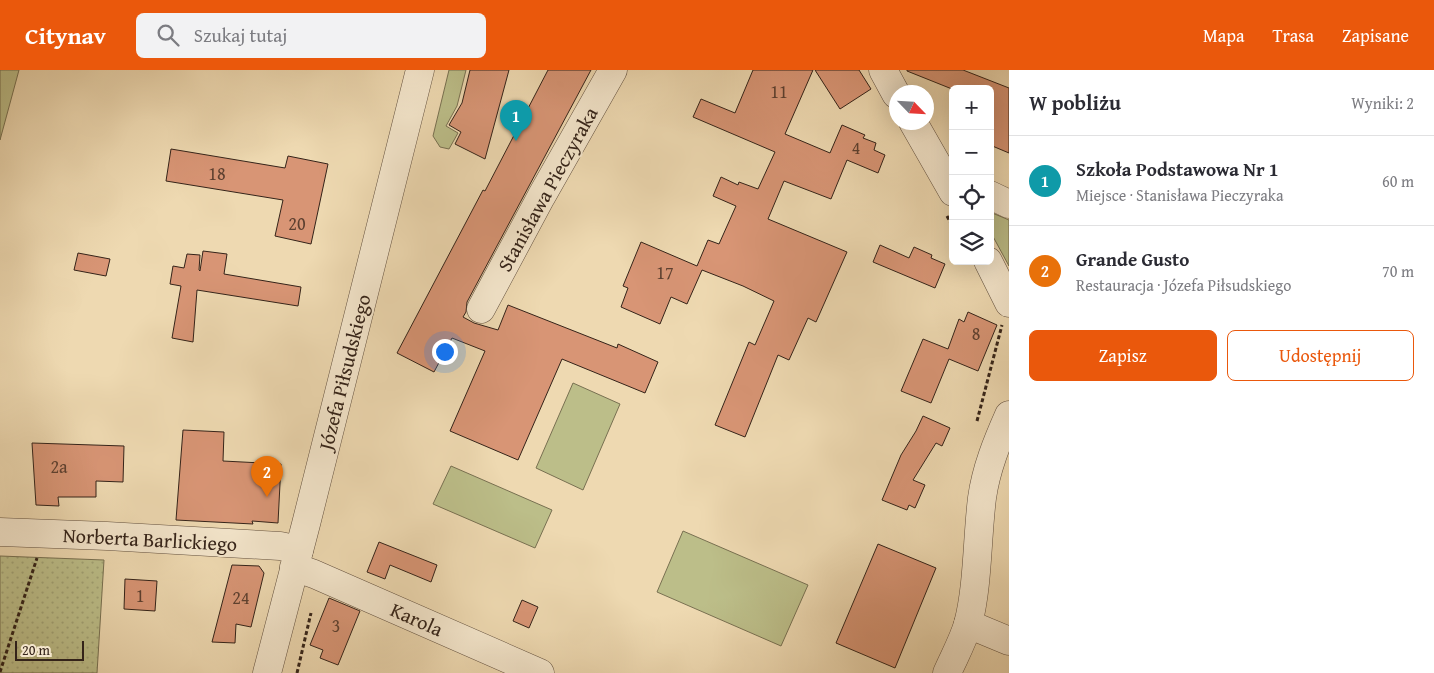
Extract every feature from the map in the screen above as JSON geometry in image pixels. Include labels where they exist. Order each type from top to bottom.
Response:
[{"type":"street","name":"Józefa Piłsudskiego","points":[[267,673],[420,70]]},
{"type":"street","name":"Stanisława Pieczyraka","points":[[482,309],[541,197],[613,70]]},
{"type":"street","points":[[883,70],[891,85]]},
{"type":"street","points":[[918,130],[949,185]]},
{"type":"street","points":[[994,197],[1009,204]]},
{"type":"street","points":[[990,265],[1009,303]]},
{"type":"street","points":[[947,673],[968,624],[972,603],[982,497],[997,443],[1009,415]]},
{"type":"street","name":"Norberta Barlickiego","points":[[0,532],[280,546],[297,559]]},
{"type":"street","name":"Karola","points":[[297,559],[314,574],[540,673]]},
{"type":"street","points":[[968,624],[1009,642]]},
{"type":"path","points":[[0,672],[37,558],[38,549]]},
{"type":"path","points":[[296,673],[312,607]]},
{"type":"green space","points":[[0,70],[19,70],[0,140]]},
{"type":"green space","points":[[449,70],[466,70],[457,106],[446,126],[458,133],[449,149],[440,147],[433,136]]},
{"type":"green space","points":[[994,214],[1009,220],[1009,266],[994,238]]},
{"type":"green space","points":[[573,383],[620,404],[583,490],[536,468]]},
{"type":"green space","points":[[451,466],[552,510],[535,548],[433,504]]},
{"type":"green space","points":[[683,531],[808,585],[781,646],[657,592]]},
{"type":"green space","points":[[0,556],[104,560],[97,673],[0,673]]},
{"type":"building","points":[[470,70],[509,70],[485,159],[455,144],[461,132],[449,125],[462,103]]},
{"type":"building","points":[[548,70],[591,70],[467,302],[466,312],[463,317],[474,323],[498,330],[508,305],[617,348],[618,344],[658,362],[645,393],[562,359],[518,460],[450,431],[485,351],[452,338],[434,372],[397,353]]},
{"type":"building","points":[[753,70],[813,70],[785,134],[830,153],[842,125],[865,135],[863,138],[876,143],[874,150],[885,155],[878,173],[847,160],[831,199],[784,181],[768,219],[847,252],[816,322],[808,318],[789,360],[778,355],[745,437],[715,425],[749,342],[755,345],[774,301],[743,286],[702,270],[687,304],[671,297],[660,324],[621,307],[628,288],[623,286],[641,242],[697,266],[708,240],[719,244],[736,206],[713,196],[721,177],[738,185],[739,182],[758,189],[775,152],[693,117],[701,99],[735,113]]},
{"type":"building","points":[[815,70],[859,70],[871,89],[840,109]]},
{"type":"building","points":[[963,70],[1009,88],[1009,153],[994,147],[994,85],[949,85],[949,88],[907,71]]},
{"type":"building","points":[[171,149],[285,168],[288,156],[328,164],[311,244],[275,236],[283,200],[166,181]]},
{"type":"building","points":[[880,245],[909,258],[914,247],[932,255],[931,258],[945,264],[935,288],[873,262]]},
{"type":"building","points":[[203,251],[227,254],[224,274],[301,287],[298,306],[197,290],[193,342],[172,338],[181,286],[170,284],[173,266],[184,268],[187,254],[200,255],[200,271]]},
{"type":"building","points":[[78,253],[110,259],[106,276],[74,270]]},
{"type":"building","points":[[968,312],[997,325],[978,371],[949,359],[931,403],[901,391],[923,339],[948,349],[959,319],[964,322]]},
{"type":"building","points":[[923,416],[950,428],[942,446],[936,443],[913,480],[925,485],[915,508],[909,505],[907,510],[882,500],[901,455]]},
{"type":"building","points":[[183,430],[224,432],[223,461],[281,464],[278,523],[252,521],[253,524],[176,520]]},
{"type":"building","points":[[32,443],[124,446],[123,482],[96,481],[96,497],[58,497],[59,506],[36,505]]},
{"type":"building","points":[[379,542],[437,565],[431,582],[390,565],[385,579],[367,572]]},
{"type":"building","points":[[878,544],[936,568],[895,668],[836,643]]},
{"type":"building","points":[[232,565],[259,566],[264,573],[251,627],[236,624],[235,643],[212,642]]},
{"type":"building","points":[[125,579],[157,581],[155,611],[124,609]]},
{"type":"building","points":[[329,598],[360,611],[338,665],[320,658],[323,650],[310,645]]},
{"type":"building","points":[[522,600],[538,607],[529,628],[513,621]]},
{"type":"place","name":"Szkoła Podstawowa Nr 1","points":[[516,141]]},
{"type":"place","name":"Grande Gusto","points":[[267,497]]}]
